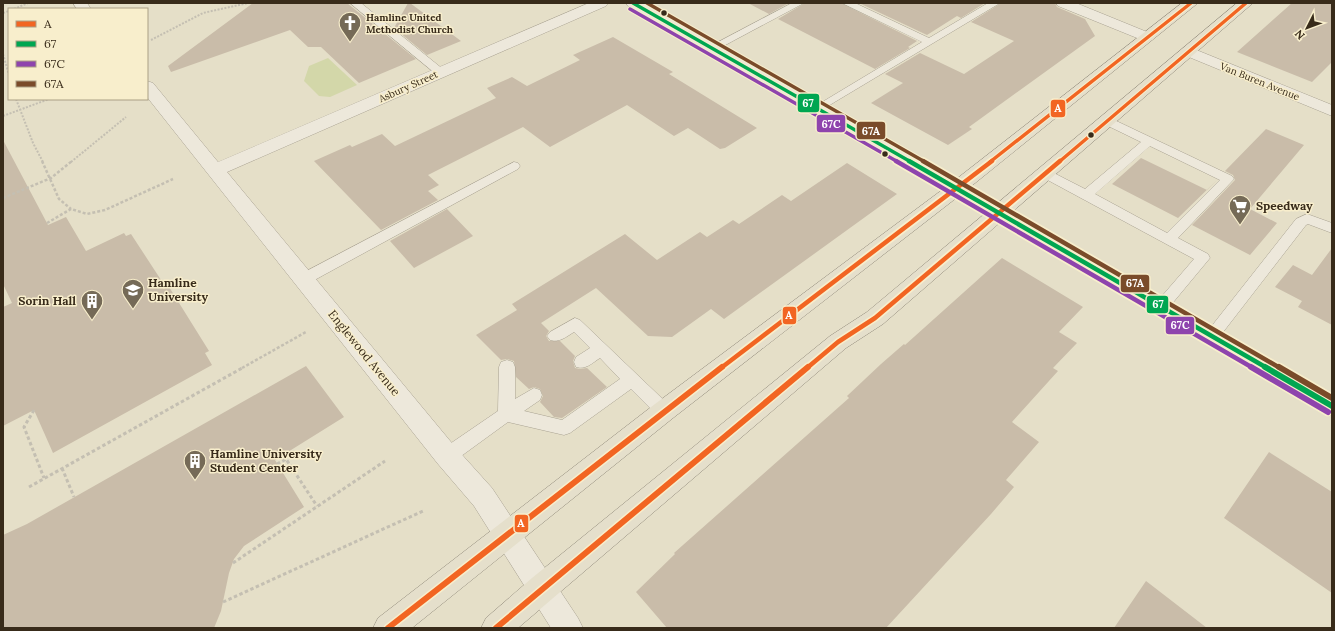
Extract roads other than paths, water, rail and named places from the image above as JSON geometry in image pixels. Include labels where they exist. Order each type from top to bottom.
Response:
[{"type":"main road","points":[[388,628],[664,411],[957,188],[1190,3]]},
{"type":"main road","points":[[496,628],[838,342],[875,318],[1246,3]]},
{"type":"street","name":"Asbury Street","points":[[215,170],[601,3]]},
{"type":"street","points":[[633,3],[957,188],[1332,406]]},
{"type":"street","points":[[1063,3],[1147,37]]},
{"type":"street","name":"Van Buren Avenue","points":[[1189,52],[1332,111]]},
{"type":"street","name":"Englewood Avenue","points":[[148,87],[447,456],[483,497],[568,628]]},
{"type":"lane","points":[[355,3],[440,72]]},
{"type":"lane","points":[[712,48],[799,3]]},
{"type":"lane","points":[[847,3],[929,42]]},
{"type":"lane","points":[[818,109],[995,3]]},
{"type":"lane","points":[[1108,121],[1228,179],[1169,239]]},
{"type":"lane","points":[[1086,195],[1149,140]]},
{"type":"lane","points":[[304,279],[514,166]]},
{"type":"lane","points":[[1046,174],[1204,258],[1161,307]]},
{"type":"lane","points":[[1212,336],[1301,222],[1307,218],[1332,228]]},
{"type":"lane","points":[[555,336],[574,324],[664,411]]},
{"type":"lane","points":[[582,362],[601,349]]},
{"type":"lane","points":[[506,414],[507,367]]},
{"type":"lane","points":[[506,414],[564,428],[631,380]]},
{"type":"lane","points":[[447,456],[534,394]]},
{"type":"place","name":"Hamline United Methodist Church","points":[[350,42]]},
{"type":"place","name":"Speedway","points":[[1240,226]]},
{"type":"place","name":"Hamline University","points":[[133,310]]},
{"type":"place","name":"Sorin Hall","points":[[92,320]]},
{"type":"place","name":"Hamline University Student Center","points":[[195,480]]}]
